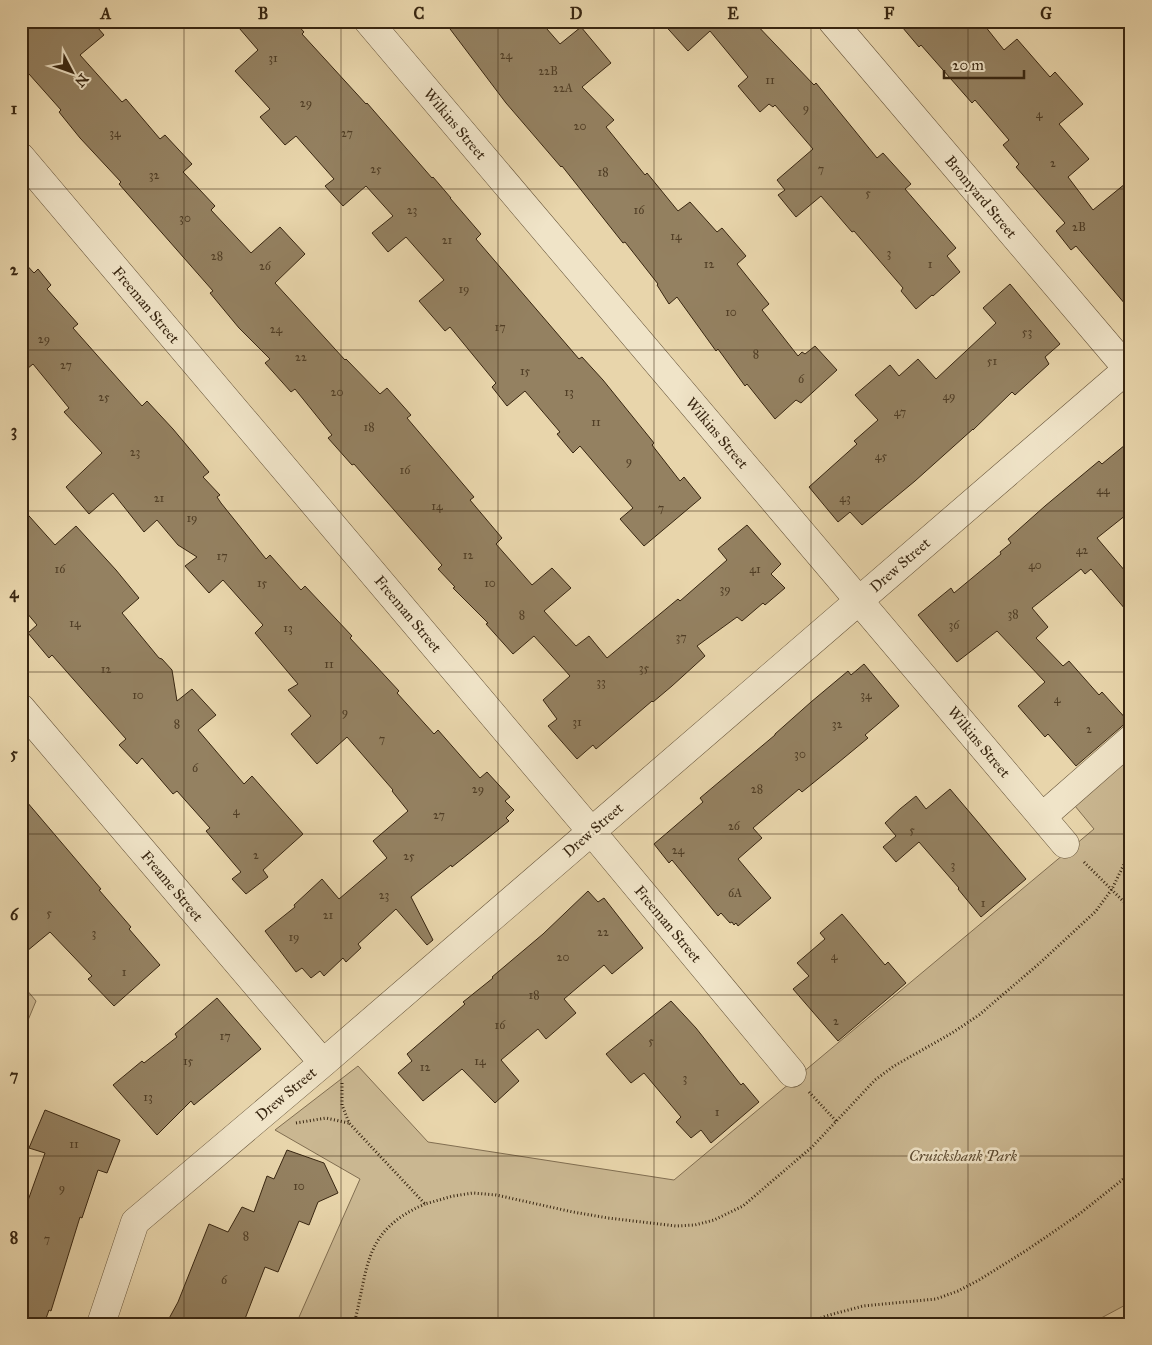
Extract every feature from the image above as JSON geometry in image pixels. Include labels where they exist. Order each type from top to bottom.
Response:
[{"type":"street","name":"Wilkins Street","points":[[368,21],[1066,844]]},
{"type":"street","name":"Bromyard Street","points":[[832,21],[1130,369]]},
{"type":"street","name":"Freeman Street","points":[[21,157],[591,831],[792,1073]]},
{"type":"street","name":"Drew Street","points":[[101,1324],[135,1222],[1130,369]]},
{"type":"street","name":"Freame Street","points":[[21,708],[322,1063]]},
{"type":"street","points":[[1042,817],[1131,739]]},
{"type":"path","points":[[1066,844],[1131,908]]},
{"type":"path","points":[[354,1324],[363,1276],[375,1245],[396,1220],[410,1210],[425,1204],[453,1196],[496,1194],[573,1212],[676,1226],[695,1225],[714,1220],[743,1206],[812,1147],[875,1080],[894,1066],[952,1033],[979,1015],[1041,962],[1096,911],[1112,888],[1131,850]]},
{"type":"path","points":[[792,1073],[837,1122]]},
{"type":"path","points":[[342,1082],[342,1106],[349,1124],[425,1204]]},
{"type":"path","points":[[294,1124],[326,1118],[349,1124]]},
{"type":"path","points":[[808,1324],[826,1316],[863,1306],[936,1299],[958,1291],[1027,1250],[1078,1215],[1131,1173]]},
{"type":"green space","name":"Cruickshank Park","points":[[1131,727],[1131,1302],[1090,1324],[296,1324],[360,1179],[275,1130],[358,1066],[428,1142],[674,1180],[1094,829],[1061,789]]},
{"type":"green space","points":[[21,983],[36,1001],[21,1037]]},
{"type":"building","points":[[21,21],[92,21],[104,35],[80,55],[122,102],[126,99],[160,139],[165,135],[192,164],[183,172],[215,206],[211,210],[251,253],[280,227],[305,254],[275,283],[345,360],[380,394],[387,388],[411,415],[407,418],[474,497],[470,500],[502,538],[496,544],[532,585],[552,568],[571,588],[544,611],[576,646],[589,636],[607,658],[678,599],[680,601],[727,560],[718,549],[747,525],[781,564],[771,574],[785,588],[742,621],[737,617],[697,646],[705,656],[596,749],[593,745],[577,759],[548,726],[557,719],[543,700],[570,676],[534,636],[513,654],[486,624],[488,623],[453,588],[455,587],[438,569],[442,565],[354,464],[352,465],[328,438],[332,435],[295,389],[291,392],[265,363],[270,359],[239,328],[210,293],[213,291],[119,184],[121,182],[80,138],[59,112],[61,110],[21,65]]},
{"type":"building","points":[[233,21],[294,21],[304,32],[302,34],[367,103],[451,198],[481,234],[476,239],[579,359],[582,357],[603,380],[654,443],[652,445],[680,481],[684,477],[701,498],[644,546],[620,519],[633,508],[580,446],[573,453],[557,434],[560,432],[525,391],[507,406],[492,387],[496,383],[450,327],[445,331],[419,301],[444,280],[406,237],[388,252],[372,233],[393,216],[366,186],[343,206],[325,186],[334,179],[296,136],[285,145],[260,117],[270,109],[235,71],[258,50]]},
{"type":"building","points":[[444,21],[540,21],[560,44],[581,27],[611,63],[582,87],[614,120],[606,127],[645,175],[647,173],[678,211],[690,202],[717,232],[722,228],[746,256],[737,264],[769,304],[762,310],[798,356],[802,352],[805,354],[815,346],[837,370],[801,403],[796,400],[775,419],[747,384],[745,386],[718,349],[716,351],[677,297],[669,304],[658,284],[625,242],[623,243],[562,166],[506,103]]},
{"type":"building","points":[[661,21],[753,21],[814,85],[816,83],[877,158],[883,153],[911,184],[905,189],[956,248],[947,256],[960,272],[916,309],[901,291],[903,288],[821,196],[796,217],[778,195],[785,190],[777,180],[813,149],[775,105],[773,107],[769,104],[760,112],[738,86],[748,77],[710,31],[688,51]]},
{"type":"building","points":[[897,21],[981,21],[1004,50],[1017,39],[1050,77],[1055,72],[1083,104],[1059,124],[1089,159],[1068,177],[1093,210],[1131,179],[1131,311],[1076,246],[1071,250],[1056,231],[1065,223],[1016,167],[1019,164],[1003,145],[1009,140],[975,100],[972,103],[921,45],[919,47]]},
{"type":"building","points":[[21,259],[34,273],[38,269],[51,285],[47,289],[78,324],[73,328],[142,406],[147,401],[209,472],[203,477],[220,495],[217,497],[221,503],[266,559],[270,555],[301,590],[305,586],[352,636],[350,638],[399,691],[397,693],[434,734],[438,730],[480,778],[487,772],[510,797],[505,801],[514,810],[506,818],[509,821],[411,897],[433,940],[427,945],[396,909],[358,944],[361,948],[346,962],[343,958],[324,976],[320,971],[311,978],[302,968],[296,972],[265,931],[295,907],[294,905],[322,879],[339,899],[387,858],[373,841],[408,811],[393,790],[347,737],[317,764],[291,734],[311,716],[288,690],[298,684],[255,633],[263,625],[223,580],[209,593],[185,566],[197,557],[178,545],[157,520],[144,532],[113,493],[89,514],[66,487],[102,453],[64,412],[69,408],[33,364],[21,374]]},
{"type":"building","points":[[1010,284],[1060,344],[1045,357],[1049,364],[1015,395],[1012,392],[973,430],[862,525],[850,512],[838,522],[809,487],[857,444],[854,441],[878,420],[855,395],[890,365],[899,376],[918,359],[936,379],[996,323],[983,308]]},
{"type":"building","points":[[1131,440],[1131,511],[1097,538],[1131,578],[1131,616],[1091,569],[1085,574],[1081,569],[1032,608],[1048,627],[1036,638],[1063,666],[1069,661],[1099,695],[1102,692],[1128,721],[1076,766],[1048,734],[1045,737],[1018,706],[1045,682],[997,631],[957,662],[918,615],[951,588],[954,593],[1001,554],[1000,552],[1011,543],[1008,539],[1045,506],[1099,461],[1102,464]]},
{"type":"building","points":[[21,507],[55,545],[76,526],[116,570],[139,598],[122,613],[159,658],[172,670],[177,701],[192,689],[216,715],[198,730],[244,784],[252,776],[303,834],[263,870],[268,877],[246,894],[232,879],[241,872],[206,831],[210,828],[177,791],[173,794],[142,758],[137,764],[119,745],[126,739],[52,655],[49,658],[28,633],[37,625],[21,606]]},
{"type":"building","points":[[864,664],[899,706],[865,735],[868,738],[802,792],[799,789],[753,828],[762,838],[738,859],[771,898],[738,926],[736,923],[734,925],[732,922],[730,923],[721,913],[718,916],[672,860],[669,863],[654,844],[703,802],[700,798],[811,702],[848,671],[851,675]]},
{"type":"building","points":[[950,789],[1026,879],[981,917],[959,888],[919,842],[896,862],[883,847],[896,836],[885,823],[900,809],[916,796],[926,809]]},
{"type":"building","points":[[21,795],[101,889],[99,890],[131,927],[129,929],[160,965],[114,1006],[88,979],[92,976],[50,932],[21,956]]},
{"type":"building","points":[[588,891],[598,902],[604,898],[643,948],[612,974],[604,965],[564,999],[576,1013],[546,1039],[538,1029],[501,1060],[519,1081],[495,1103],[462,1069],[423,1101],[398,1073],[412,1061],[407,1054],[465,1004],[463,1002],[543,934]]},
{"type":"building","points":[[842,914],[885,965],[888,962],[906,983],[838,1041],[793,989],[809,976],[797,963],[825,939],[820,933]]},
{"type":"building","points":[[217,998],[261,1049],[194,1105],[191,1101],[157,1135],[113,1085],[142,1061],[144,1063],[177,1037],[175,1034]]},
{"type":"building","points":[[671,1001],[696,1028],[741,1085],[743,1083],[759,1102],[711,1143],[701,1130],[691,1138],[676,1122],[681,1117],[644,1073],[631,1083],[606,1054]]},
{"type":"building","points":[[45,1110],[120,1140],[107,1173],[98,1170],[82,1218],[80,1217],[51,1311],[49,1310],[44,1324],[21,1324],[21,1220],[45,1153],[29,1148]]},
{"type":"building","points":[[287,1150],[324,1163],[338,1193],[318,1202],[309,1225],[299,1221],[278,1272],[265,1267],[243,1324],[166,1324],[178,1302],[209,1224],[228,1232],[242,1207],[254,1212],[267,1176],[274,1179]]}]
